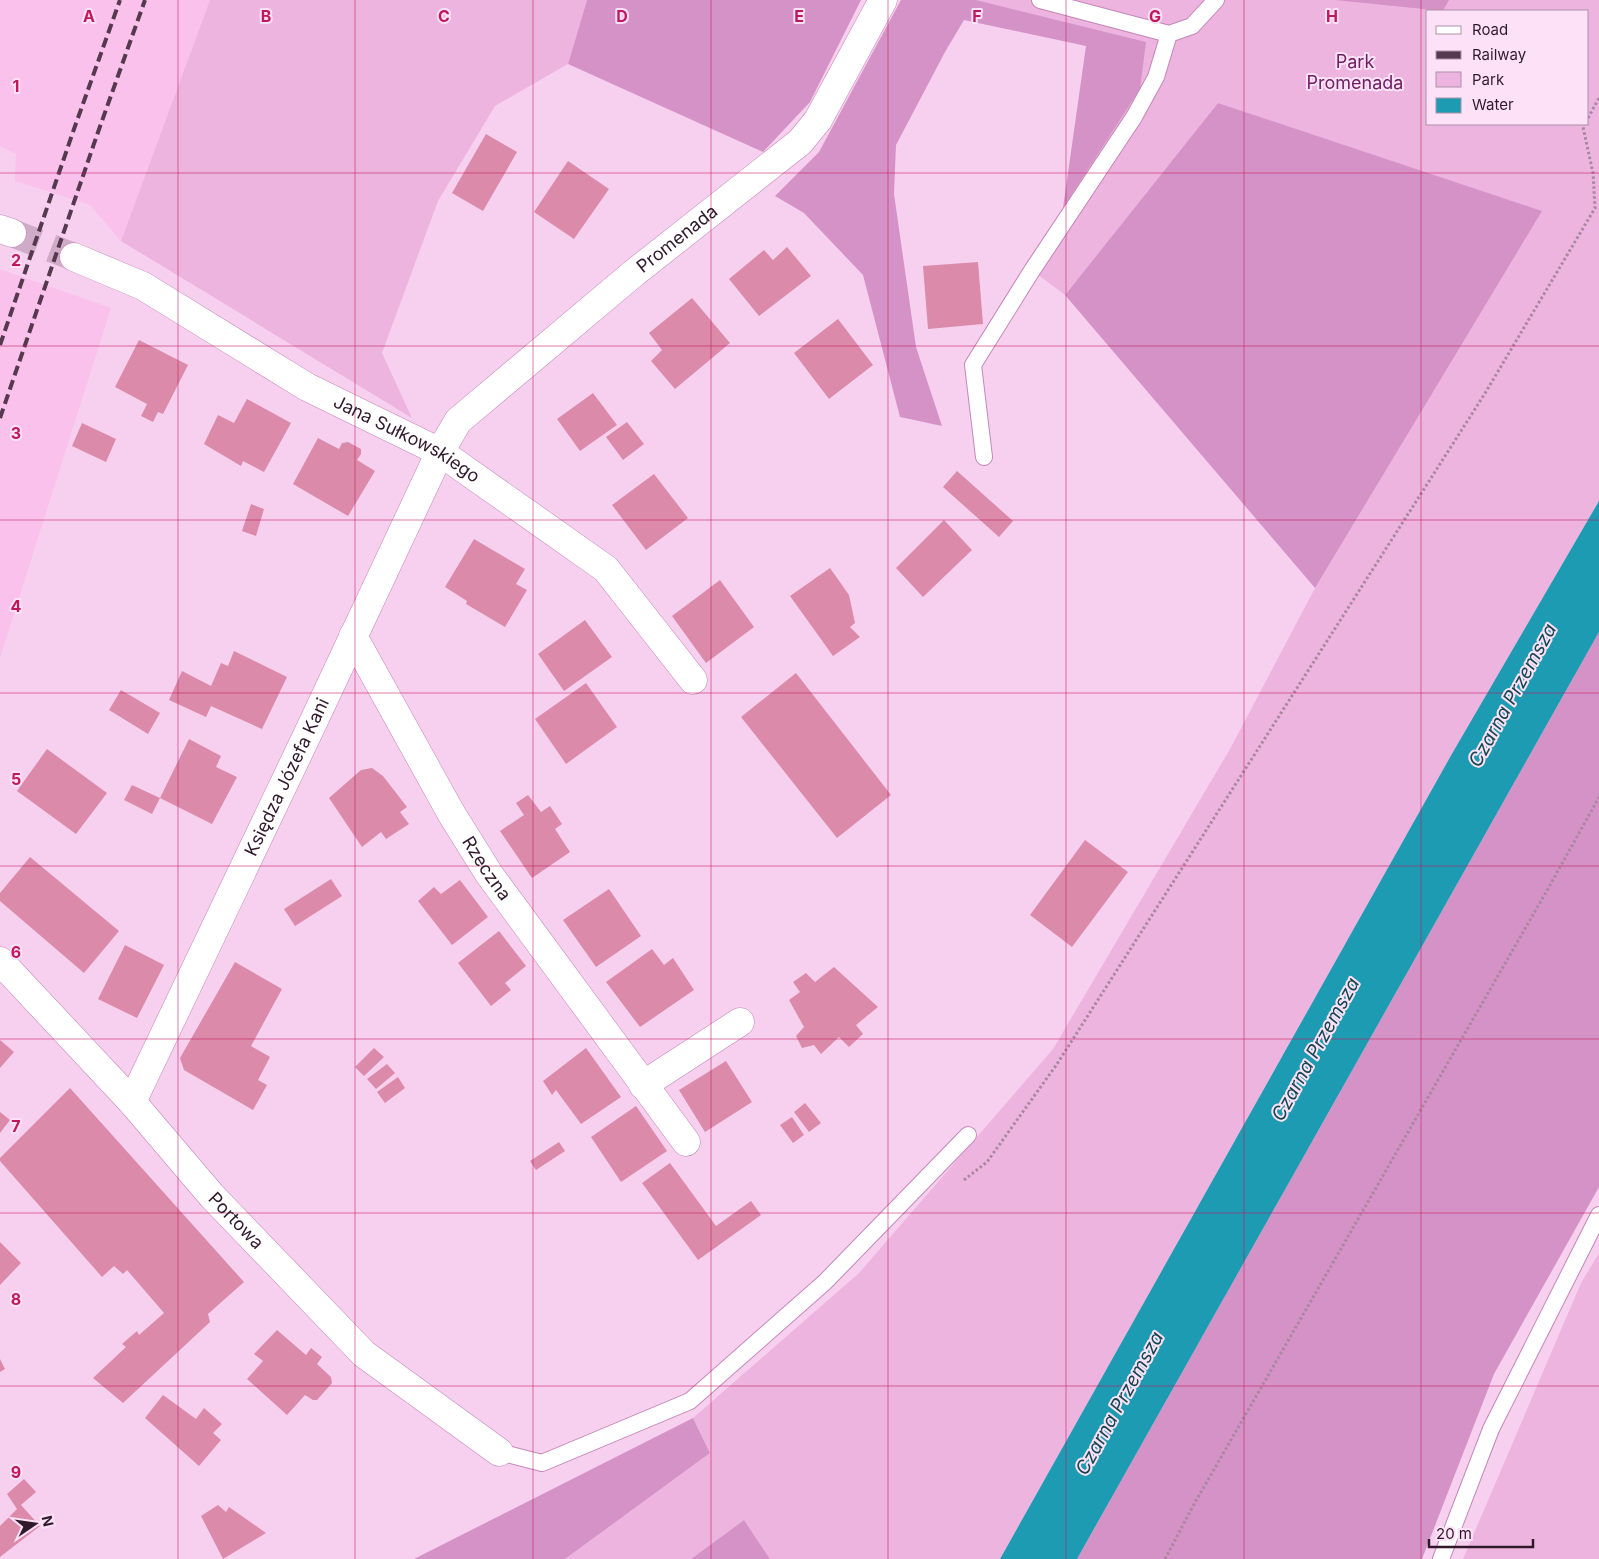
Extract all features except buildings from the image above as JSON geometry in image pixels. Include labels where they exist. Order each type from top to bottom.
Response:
[{"type":"street","name":"Promenada","points":[[440,452],[458,421],[634,273],[800,142],[818,120],[883,0]]},
{"type":"street","name":"Jana Sułkowskiego","points":[[74,257],[143,286],[307,387],[440,452],[606,569],[693,680]]},
{"type":"street","name":"Księdza Józefa Kani","points":[[132,1102],[440,452]]},
{"type":"street","name":"Rzeczna","points":[[353,636],[451,813],[489,874],[686,1142]]},
{"type":"street","name":"Portowa","points":[[0,961],[132,1102],[212,1196],[364,1354],[499,1452]]},
{"type":"street","points":[[643,1085],[740,1022]]},
{"type":"lane","points":[[1040,0],[1169,34],[1192,26],[1216,0]]},
{"type":"lane","points":[[984,457],[973,365],[1031,272],[1134,117],[1156,77],[1169,34]]},
{"type":"lane","points":[[499,1452],[542,1463],[690,1401],[825,1282],[968,1135]]},
{"type":"lane","points":[[1442,1559],[1491,1429],[1599,1216]]},
{"type":"path","points":[[1589,116],[1599,98]]},
{"type":"path","points":[[922,1182],[960,1183],[987,1162],[1057,1064],[1484,395],[1595,208],[1593,173],[1582,127],[1583,125]]},
{"type":"path","points":[[1164,1559],[1599,797]]},
{"type":"shaded area","points":[[0,0],[210,0],[121,241],[90,205],[15,181],[16,154],[0,146]]},
{"type":"shaded area","points":[[587,0],[861,0],[810,102],[763,152],[568,64]]},
{"type":"shaded area","points":[[901,0],[976,0],[1146,42],[1140,89],[1063,208],[1086,46],[964,20],[945,52],[896,145],[894,194],[916,347],[942,426],[900,417],[863,275],[804,213],[775,196],[819,152]]},
{"type":"shaded area","points":[[1335,0],[1449,0],[1444,10]]},
{"type":"shaded area","points":[[1218,103],[1542,211],[1315,588],[1065,295]]},
{"type":"shaded area","points":[[0,269],[111,308],[0,658]]},
{"type":"shaded area","points":[[1599,632],[1599,1187],[1494,1374],[1422,1559],[1077,1559]]},
{"type":"shaded area","points":[[693,1418],[710,1453],[565,1559],[414,1559]]},
{"type":"shaded area","points":[[744,1520],[770,1559],[691,1559]]},
{"type":"green space","points":[[210,0],[587,0],[568,64],[495,106],[438,201],[382,353],[412,418],[121,241]]},
{"type":"green space","name":"Park Promenada","points":[[921,0],[1599,0],[1599,501],[1453,752],[1000,1559],[770,1559],[744,1520],[691,1559],[565,1559],[710,1453],[693,1418],[859,1273],[1053,1049],[1230,749],[1315,588],[1541,212],[1218,103],[1065,295],[1025,265],[1063,208],[1125,51]]},
{"type":"green space","points":[[1599,1253],[1599,1559],[1463,1559],[1581,1283]]},
{"type":"water","name":"Czarna Przemsza","points":[[1599,501],[1599,632],[1077,1559],[1000,1559],[1453,752]]},
{"type":"tunnel","points":[[12,233],[74,257]]},
{"type":"railway","points":[[0,345],[120,0]]},
{"type":"railway","points":[[0,418],[145,0]]}]
